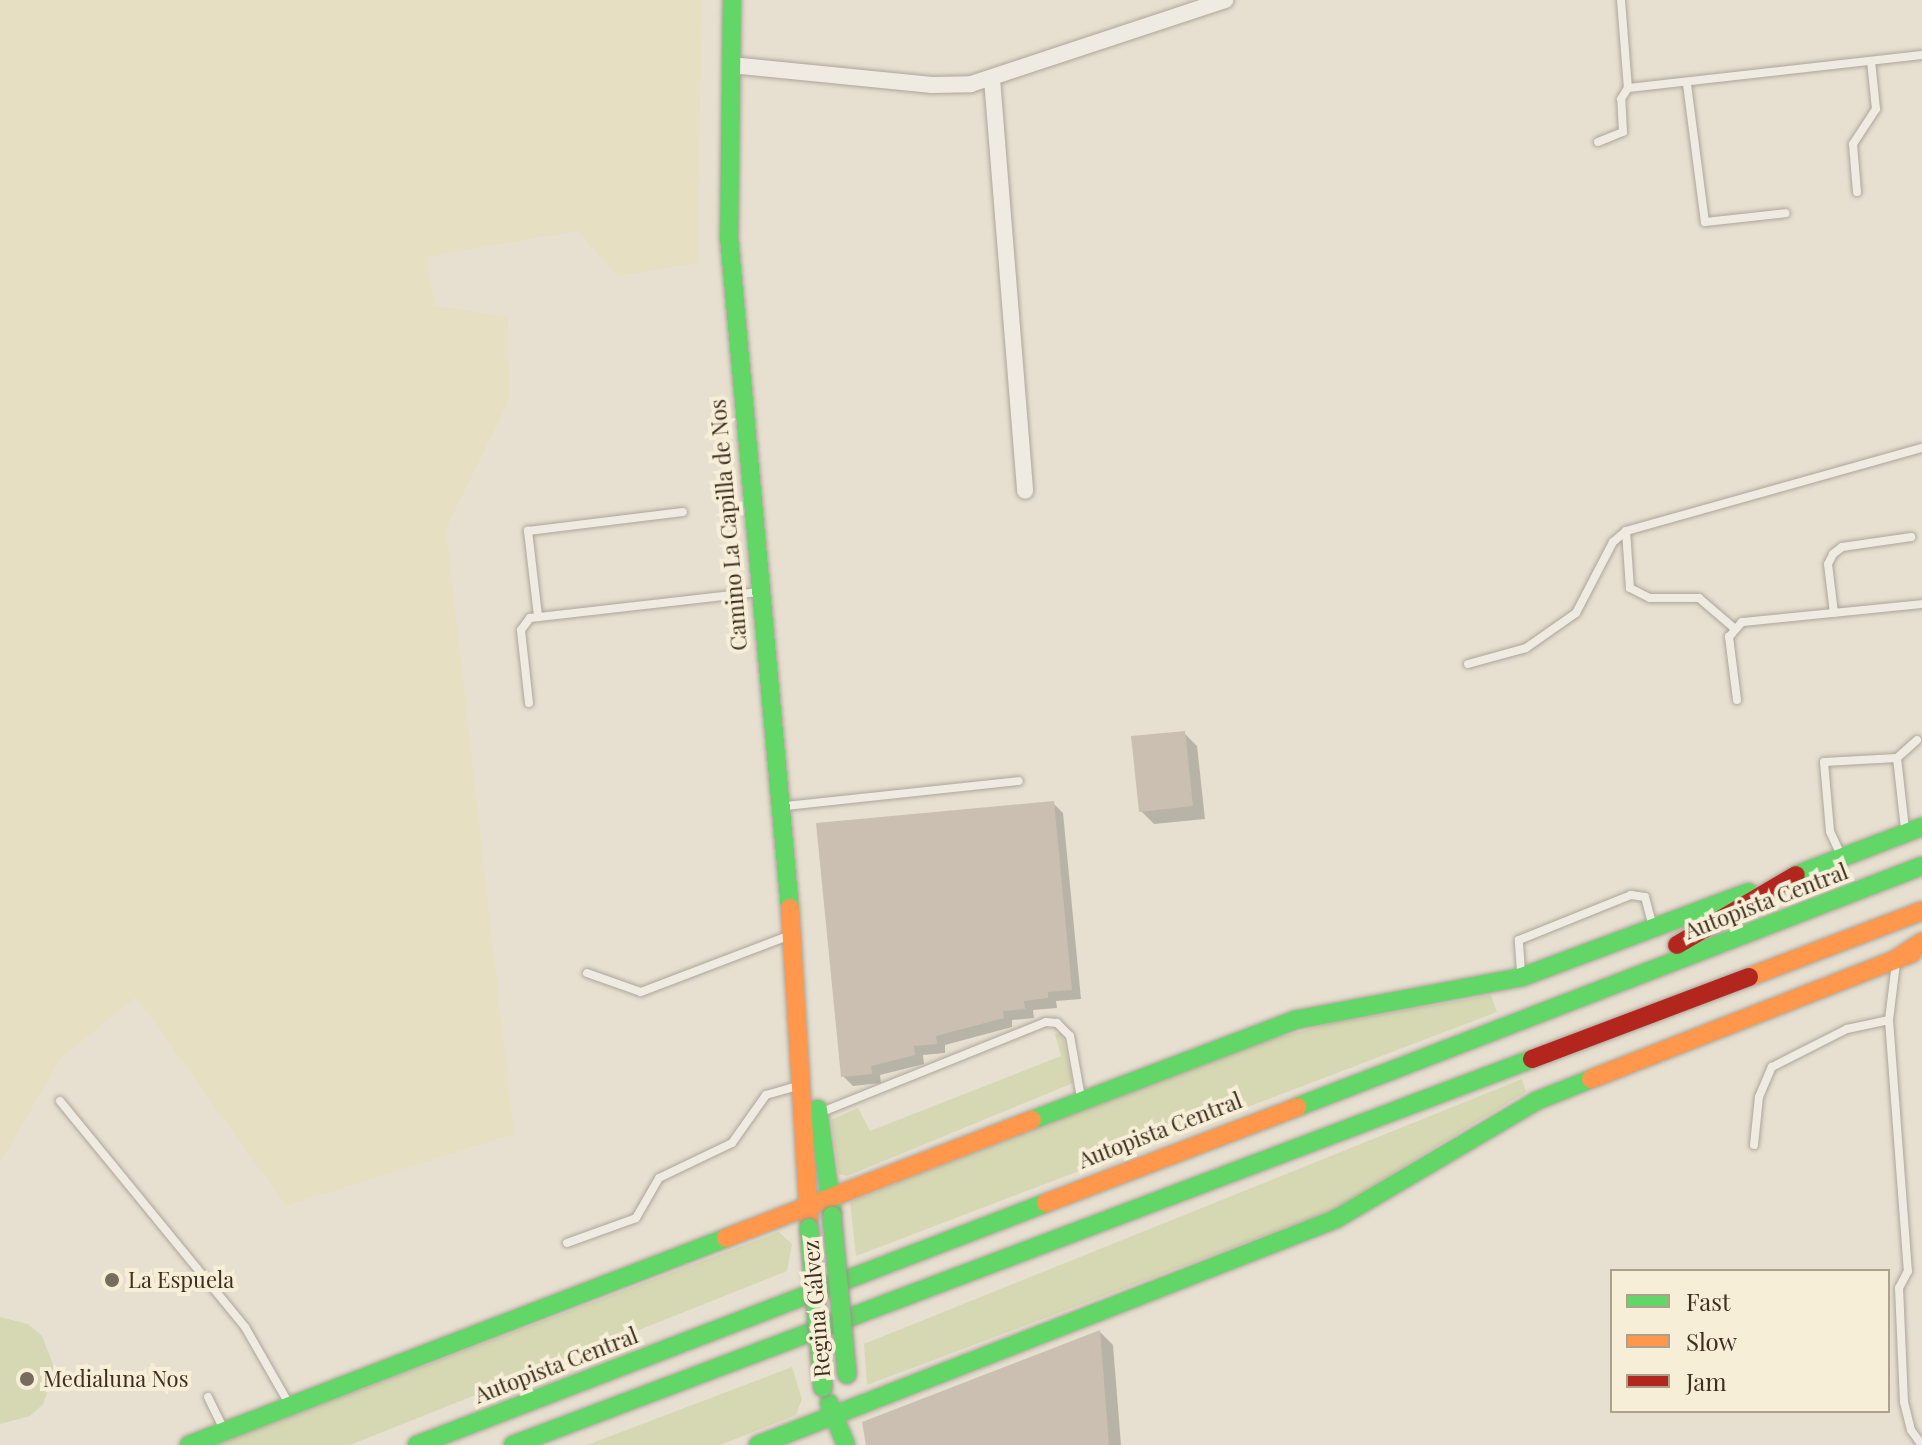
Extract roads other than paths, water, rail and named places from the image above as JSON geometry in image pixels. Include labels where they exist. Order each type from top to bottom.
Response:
[{"type":"main road","name":"Camino La Capilla de Nos","points":[[732,0],[729,237],[757,592],[802,1045],[809,1205]]},
{"type":"main road","points":[[189,1445],[1081,1099],[1295,1020],[1522,977],[1914,830]]},
{"type":"main road","name":"Autopista Central","points":[[417,1445],[1140,1163],[1597,993],[1922,866]]},
{"type":"main road","points":[[1597,993],[1796,875]]},
{"type":"main road","points":[[513,1445],[1922,911]]},
{"type":"main road","points":[[1896,959],[1922,942]]},
{"type":"main road","points":[[758,1445],[1336,1219],[1536,1101],[1922,949]]},
{"type":"main road","name":"Camino La Capilla de Nos","points":[[802,1045],[819,1113],[830,1197]]},
{"type":"main road","name":"Regina Gálvez","points":[[830,1197],[847,1374],[836,1415]]},
{"type":"main road","name":"Regina Gálvez","points":[[809,1205],[823,1387],[846,1445]]},
{"type":"street","points":[[731,65],[932,85],[992,79],[1225,0]]},
{"type":"street","points":[[992,79],[1025,491]]},
{"type":"lane","points":[[1598,142],[1623,132],[1621,99],[1628,88],[1621,0]]},
{"type":"lane","points":[[1628,88],[1687,84],[1922,55]]},
{"type":"lane","points":[[1857,192],[1853,144],[1876,109],[1871,61]]},
{"type":"lane","points":[[1687,84],[1705,222],[1786,213]]},
{"type":"lane","points":[[1468,664],[1526,648],[1576,613],[1613,542],[1626,531],[1922,448]]},
{"type":"lane","points":[[538,616],[528,531],[683,512]]},
{"type":"lane","points":[[1626,531],[1630,588],[1650,598],[1699,598],[1734,628]]},
{"type":"lane","points":[[1834,613],[1828,564],[1833,554],[1842,547],[1911,537]]},
{"type":"lane","points":[[529,703],[521,630],[526,620],[538,616],[757,592]]},
{"type":"lane","points":[[1737,700],[1729,637],[1742,622],[1922,604]]},
{"type":"lane","points":[[1842,858],[1830,831],[1824,762],[1897,758],[1917,740]]},
{"type":"lane","points":[[1897,758],[1914,830]]},
{"type":"lane","points":[[778,807],[1019,781]]},
{"type":"lane","points":[[1522,977],[1519,940],[1631,895],[1645,897],[1653,927]]},
{"type":"lane","points":[[587,973],[641,992],[791,934]]},
{"type":"lane","points":[[1896,959],[1889,1020],[1908,1271],[1899,1288],[1904,1402],[1911,1430],[1922,1445]]},
{"type":"lane","points":[[1754,1145],[1759,1097],[1772,1067],[1847,1029],[1889,1020]]},
{"type":"lane","points":[[819,1113],[1051,1022],[1070,1036],[1081,1099]]},
{"type":"lane","points":[[567,1243],[636,1218],[659,1178],[732,1143],[766,1095],[802,1084]]},
{"type":"lane","points":[[60,1101],[245,1327],[290,1405]]},
{"type":"lane","points":[[208,1397],[225,1431]]},
{"type":"place","name":"La Espuela","points":[[112,1280]]},
{"type":"place","name":"Medialuna Nos","points":[[27,1379]]}]
